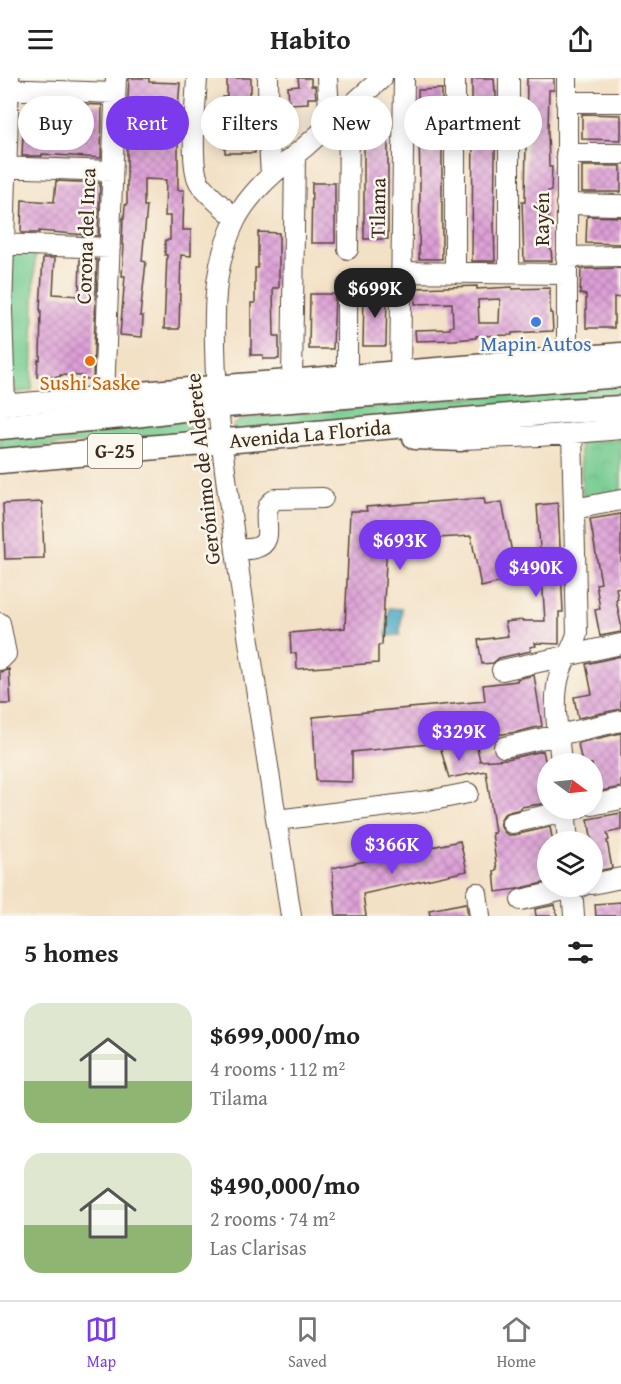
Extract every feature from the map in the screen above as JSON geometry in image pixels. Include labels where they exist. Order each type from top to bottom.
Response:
[{"type":"main road","name":"Avenida La Florida","points":[[140,394],[217,397],[453,388],[566,370],[621,355]]},
{"type":"main road","name":"Avenida La Florida","points":[[5,416],[134,415],[292,382],[400,374],[566,370],[621,375]]},
{"type":"main road","points":[[566,370],[577,394],[568,422]]},
{"type":"main road","points":[[347,378],[453,388]]},
{"type":"main road","points":[[5,416],[88,405],[140,394]]},
{"type":"main road","name":"Avenida La Florida","points":[[0,461],[356,429],[568,422],[621,408]]},
{"type":"main road","points":[[356,429],[413,437],[461,439]]},
{"type":"street","points":[[197,78],[194,159],[196,175],[205,189],[236,219]]},
{"type":"street","points":[[268,78],[272,176]]},
{"type":"street","points":[[327,78],[328,96]]},
{"type":"street","name":"Gerónimo de Alderete","points":[[362,96],[382,78]]},
{"type":"street","name":"Tilama","points":[[400,374],[404,78]]},
{"type":"street","points":[[455,78],[455,273]]},
{"type":"street","points":[[509,273],[510,78]]},
{"type":"street","name":"Rayén","points":[[566,370],[567,78]]},
{"type":"street","points":[[5,416],[1,244],[6,86],[115,86]]},
{"type":"street","name":"Corona del Inca","points":[[104,396],[115,86]]},
{"type":"street","points":[[566,102],[621,102]]},
{"type":"street","name":"Gerónimo de Alderete","points":[[291,916],[221,442],[214,302],[223,251],[236,219],[252,196],[311,141]]},
{"type":"street","points":[[348,249],[349,150]]},
{"type":"street","points":[[566,154],[621,154]]},
{"type":"street","points":[[292,382],[295,156]]},
{"type":"street","points":[[3,167],[112,171]]},
{"type":"street","points":[[566,204],[621,205]]},
{"type":"street","points":[[1,244],[110,248]]},
{"type":"street","points":[[402,272],[509,273],[621,256]]},
{"type":"street","points":[[347,285],[347,378]]},
{"type":"street","name":"Avenida La Florida","points":[[5,416],[104,396],[140,394]]},
{"type":"street","points":[[560,753],[556,690],[560,673],[576,640],[577,633],[574,509],[568,422]]},
{"type":"street","name":"Avenida La Florida","points":[[461,439],[516,437],[568,422],[621,429]]},
{"type":"street","points":[[236,549],[253,549],[263,543],[268,534],[266,510],[272,501],[324,498]]},
{"type":"street","points":[[574,509],[621,500]]},
{"type":"street","points":[[0,623],[6,654],[0,660]]},
{"type":"street","points":[[502,670],[621,644]]},
{"type":"street","points":[[504,747],[621,721]]},
{"type":"street","points":[[277,820],[428,801],[468,793]]},
{"type":"street","points":[[603,803],[621,799]]},
{"type":"street","points":[[512,823],[537,817]]},
{"type":"street","points":[[603,882],[621,878]]},
{"type":"street","points":[[477,893],[480,916]]},
{"type":"street","points":[[521,900],[537,896]]},
{"type":"street","points":[[574,916],[575,897]]},
{"type":"green space","points":[[12,251],[35,253],[32,390],[13,393],[10,323]]},
{"type":"green space","points":[[621,383],[621,397],[235,433],[233,425],[245,418]]},
{"type":"green space","points":[[198,418],[198,422],[183,433],[0,451],[0,436]]},
{"type":"green space","points":[[621,439],[621,492],[583,498],[579,442]]},
{"type":"water","points":[[389,608],[402,609],[400,635],[386,636]]},
{"type":"building","points":[[129,78],[149,78],[149,82],[180,83],[179,96],[128,96]]},
{"type":"building","points":[[227,78],[251,78],[249,96],[227,96]]},
{"type":"building","points":[[298,78],[311,78],[311,86],[315,86],[316,96],[308,98],[308,103],[299,103],[299,96],[289,96],[288,87],[299,86]]},
{"type":"building","points":[[472,78],[494,78],[496,96],[472,96]]},
{"type":"building","points":[[527,78],[554,78],[554,90],[549,90],[548,130],[549,167],[552,167],[551,191],[548,191],[552,261],[524,261],[522,202],[525,202],[526,150],[542,150],[542,96],[527,96]]},
{"type":"building","points":[[442,89],[442,96],[418,96],[418,90]]},
{"type":"building","points":[[94,105],[102,105],[101,158],[42,154],[42,156],[22,156],[22,150],[94,150]]},
{"type":"building","points":[[582,114],[621,115],[621,140],[582,139]]},
{"type":"building","points":[[127,150],[178,150],[178,190],[184,190],[183,230],[191,230],[191,256],[181,255],[179,329],[164,329],[167,255],[165,255],[165,240],[170,240],[170,216],[165,216],[166,180],[144,179],[144,206],[147,206],[142,261],[146,262],[140,316],[143,316],[142,337],[120,335],[125,276],[122,276],[123,218],[125,205],[127,205]]},
{"type":"building","points":[[225,150],[255,150],[255,153],[225,153]]},
{"type":"building","points":[[364,150],[388,150],[388,239],[364,239]]},
{"type":"building","points":[[419,150],[442,150],[442,259],[419,259]]},
{"type":"building","points":[[473,150],[495,150],[495,261],[472,261]]},
{"type":"building","points":[[582,166],[621,166],[621,192],[582,192]]},
{"type":"building","points":[[56,181],[100,183],[98,236],[39,231],[39,233],[21,233],[22,200],[54,202]]},
{"type":"building","points":[[312,183],[335,183],[335,243],[311,243]]},
{"type":"building","points":[[587,216],[621,217],[621,244],[586,243]]},
{"type":"building","points":[[258,232],[279,233],[279,288],[273,288],[274,336],[279,336],[279,359],[263,359],[263,355],[251,355],[251,303],[255,303]]},
{"type":"building","points":[[43,258],[55,258],[53,294],[79,296],[80,259],[97,260],[93,379],[60,375],[60,377],[37,377],[38,360],[40,360]]},
{"type":"building","points":[[621,268],[621,298],[614,297],[614,328],[586,328],[586,295],[580,294],[581,269]]},
{"type":"building","points":[[477,286],[477,289],[550,288],[553,331],[416,341],[415,330],[450,329],[453,326],[452,303],[415,304],[415,288]],"holes":[[[500,299],[499,323],[479,323],[478,300]]]},
{"type":"building","points":[[364,293],[387,293],[386,346],[363,346]]},
{"type":"building","points":[[310,294],[335,294],[333,349],[309,349]]},
{"type":"building","points":[[484,498],[485,504],[502,502],[517,578],[481,587],[471,536],[387,541],[382,645],[378,646],[378,663],[297,669],[296,653],[291,653],[290,633],[345,628],[350,511],[367,511],[366,507]]},
{"type":"building","points":[[42,502],[44,558],[5,559],[3,504]]},
{"type":"building","points":[[558,503],[563,612],[559,612],[559,644],[535,643],[536,646],[530,647],[531,651],[499,658],[493,663],[482,664],[478,640],[508,636],[505,622],[545,621],[537,505]]},
{"type":"building","points":[[621,514],[621,587],[616,588],[618,599],[616,600],[621,632],[600,636],[595,610],[600,609],[596,584],[601,583],[590,519]]},
{"type":"building","points":[[621,656],[621,709],[578,718],[574,697],[592,694],[586,664]]},
{"type":"building","points":[[9,669],[11,704],[0,704],[0,672]]},
{"type":"building","points":[[534,675],[542,726],[475,738],[480,761],[507,759],[543,751],[543,753],[537,753],[537,805],[521,807],[521,809],[504,814],[500,825],[509,835],[550,827],[551,831],[537,831],[537,884],[496,892],[494,871],[497,870],[492,833],[495,833],[486,771],[449,778],[439,743],[352,752],[352,782],[316,781],[313,717],[485,701],[483,685],[517,681],[517,679]]},
{"type":"building","points":[[621,733],[621,787],[603,791],[603,753],[580,753],[578,743]]},
{"type":"building","points":[[621,813],[621,830],[607,833],[612,868],[603,870],[603,831],[590,831],[588,819],[603,819],[603,816]]},
{"type":"building","points":[[460,841],[467,871],[363,894],[366,916],[336,916],[332,868]]},
{"type":"building","points":[[621,902],[621,916],[596,916],[595,904]]},
{"type":"building","points":[[466,903],[468,916],[430,916],[429,910]]},
{"type":"building","points":[[555,905],[557,916],[536,916],[535,909]]},
{"type":"place","name":"Mapin Autos","points":[[536,322]]},
{"type":"place","name":"Sushi Saske","points":[[90,361]]}]
